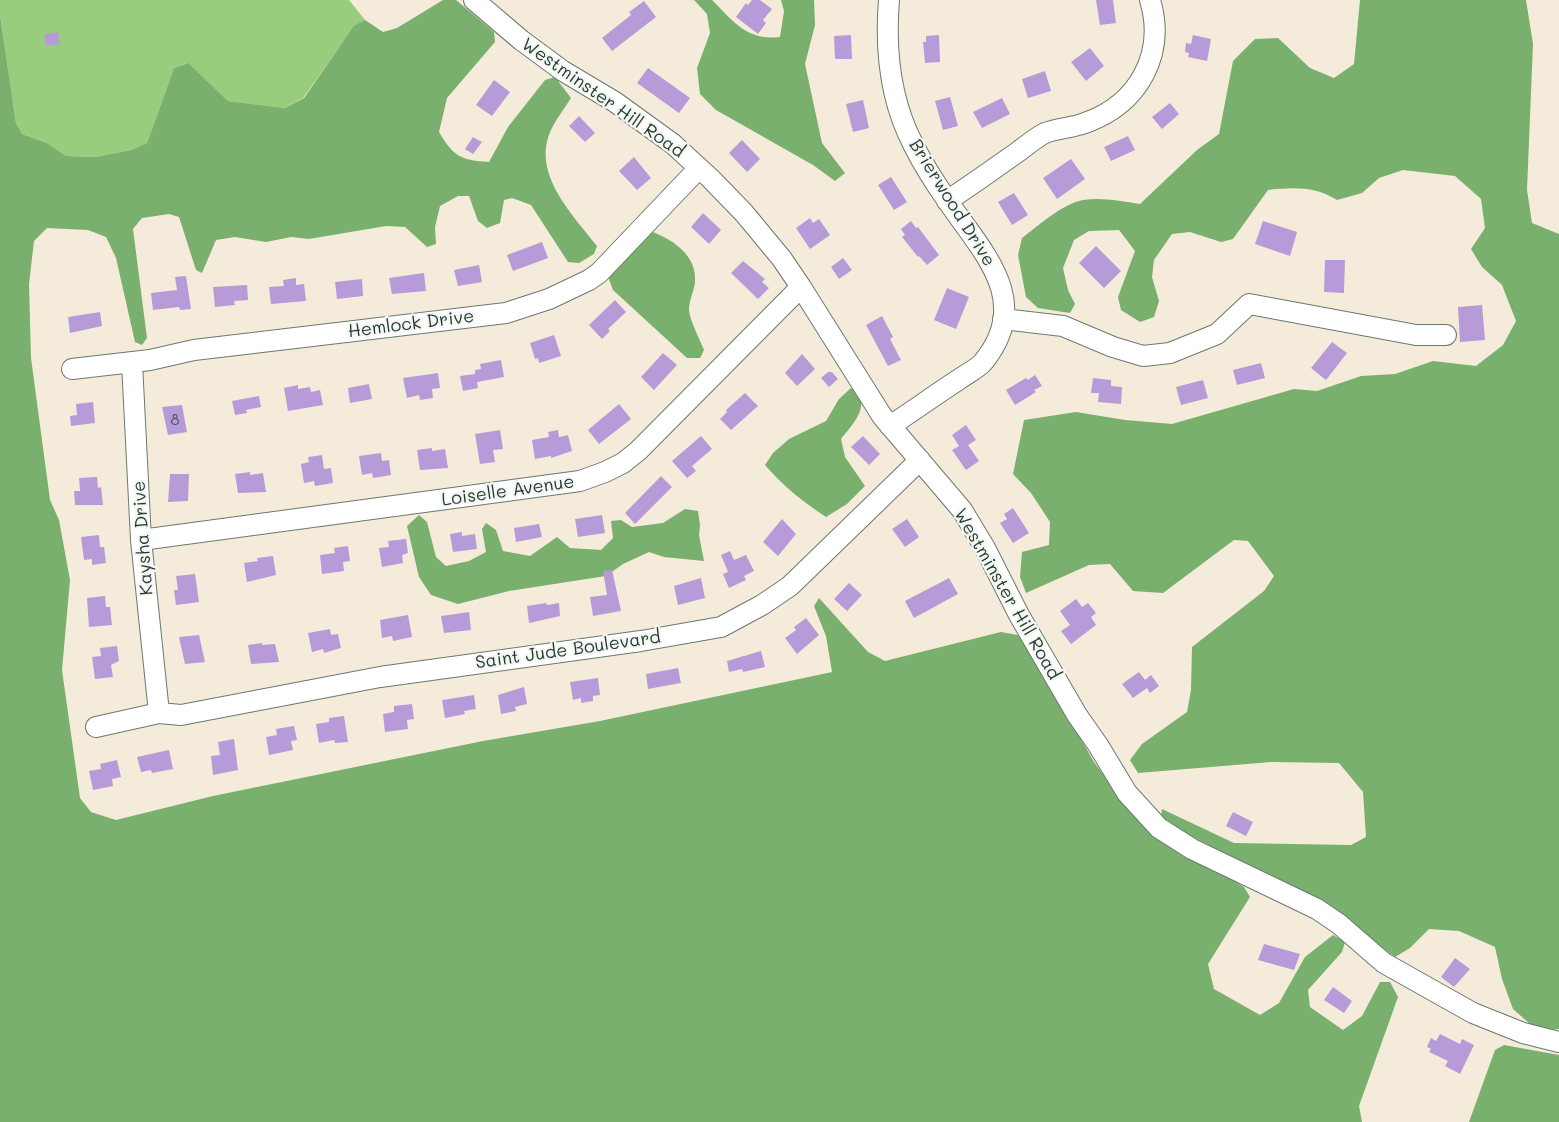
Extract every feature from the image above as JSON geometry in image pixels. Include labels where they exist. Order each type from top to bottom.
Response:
[{"type":"street","name":"Westminster Hill Road","points":[[474,0],[521,40],[563,71],[615,102],[673,144],[744,213],[782,259],[882,416],[962,510],[985,548],[1019,615],[1111,770],[1127,793],[1159,828],[1192,849],[1317,909],[1339,924],[1384,963],[1473,1013],[1523,1033],[1559,1042]]},
{"type":"street","name":"Brierwood Drive","points":[[889,0],[887,24],[889,60],[899,111],[913,145],[947,201],[974,236],[995,269],[1002,296],[1003,319],[996,341],[983,363],[890,426]]},
{"type":"street","points":[[947,201],[1044,134],[1084,124],[1102,116],[1117,107],[1133,92],[1148,69],[1154,44],[1155,19],[1150,0]]},
{"type":"street","name":"Hemlock Drive","points":[[72,369],[132,363],[194,350],[494,314],[528,307],[571,290],[598,273],[699,168]]},
{"type":"street","name":"Loiselle Avenue","points":[[141,540],[381,509],[592,477],[623,463],[638,451],[801,287]]},
{"type":"street","points":[[1003,319],[1063,326],[1143,357],[1170,353],[1217,334],[1249,304],[1416,335],[1446,335]]},
{"type":"street","name":"Kaysha Drive","points":[[132,363],[141,540],[159,713]]},
{"type":"street","name":"Saint Jude Boulevard","points":[[96,727],[159,713],[182,716],[391,675],[721,627],[762,605],[790,586],[920,460]]},
{"type":"green space","points":[[0,0],[349,0],[365,20],[354,27],[303,98],[285,108],[228,101],[187,63],[174,68],[147,143],[131,150],[95,157],[66,156],[47,143],[22,134],[16,123],[0,15]]},
{"type":"green space","points":[[443,0],[456,0],[494,32],[495,42],[447,98],[439,132],[449,147],[459,156],[489,162],[508,127],[545,80],[555,77],[571,98],[551,130],[546,146],[546,162],[550,177],[566,207],[597,246],[594,254],[579,263],[568,262],[531,205],[512,198],[504,200],[500,223],[487,228],[478,221],[469,196],[458,196],[440,206],[435,227],[436,244],[427,247],[405,227],[386,226],[309,239],[291,237],[266,242],[235,237],[216,240],[202,273],[196,270],[179,217],[169,214],[142,218],[133,229],[147,338],[142,345],[135,342],[116,258],[106,237],[88,230],[47,228],[34,241],[29,284],[31,358],[50,500],[59,520],[70,580],[62,670],[80,798],[91,812],[116,820],[213,796],[483,741],[600,721],[832,672],[826,636],[814,606],[819,598],[868,652],[885,661],[1001,632],[1023,636],[1094,762],[1130,811],[1159,835],[1244,887],[1250,897],[1208,964],[1214,989],[1260,1015],[1279,1003],[1305,957],[1333,935],[1345,942],[1342,952],[1308,990],[1310,1007],[1343,1030],[1362,1016],[1380,982],[1390,982],[1398,997],[1359,1106],[1362,1122],[0,1122],[0,15],[16,123],[22,134],[47,143],[66,156],[95,157],[131,150],[147,143],[174,68],[188,63],[228,101],[285,108],[304,98],[354,26],[365,20],[383,32],[397,28]]},
{"type":"green space","points":[[694,0],[712,0],[750,33],[758,36],[780,37],[784,11],[781,0],[814,0],[815,25],[805,64],[822,143],[845,173],[835,181],[813,165],[716,110],[700,94],[697,68],[710,33],[707,14]]},
{"type":"green space","points":[[1360,0],[1526,0],[1533,44],[1527,190],[1532,223],[1559,234],[1559,1029],[1538,1031],[1513,1009],[1502,979],[1495,947],[1459,931],[1429,929],[1410,948],[1395,957],[1314,898],[1187,834],[1161,816],[1162,809],[1234,843],[1351,845],[1366,837],[1363,792],[1339,763],[1271,762],[1138,773],[1130,760],[1142,744],[1187,712],[1191,690],[1192,647],[1264,591],[1274,576],[1248,541],[1234,540],[1163,593],[1133,591],[1110,564],[1089,565],[1026,593],[1020,577],[1022,552],[1049,545],[1050,522],[1031,493],[1013,474],[1024,420],[1076,412],[1125,420],[1172,424],[1294,389],[1317,391],[1361,376],[1395,374],[1433,361],[1476,366],[1503,345],[1516,321],[1502,285],[1482,267],[1471,249],[1485,228],[1481,199],[1455,176],[1403,170],[1379,178],[1362,193],[1337,200],[1312,190],[1286,188],[1268,190],[1233,239],[1221,242],[1190,232],[1172,234],[1154,260],[1152,277],[1159,301],[1154,317],[1140,322],[1121,310],[1118,297],[1135,251],[1119,230],[1089,231],[1074,240],[1063,268],[1068,290],[1075,304],[1070,313],[1038,308],[1026,297],[1018,255],[1022,238],[1051,216],[1075,202],[1097,199],[1140,204],[1197,150],[1219,134],[1233,61],[1255,39],[1278,38],[1310,68],[1334,78],[1354,64]]},
{"type":"green space","points":[[653,232],[676,245],[692,264],[695,282],[689,310],[704,350],[700,358],[687,358],[613,290],[607,274]]},
{"type":"green space","points":[[851,388],[858,394],[861,407],[856,420],[841,439],[845,457],[865,486],[847,504],[826,517],[793,493],[765,465],[773,453],[789,439],[826,421],[839,399]]},
{"type":"green space","points":[[685,509],[698,511],[699,535],[704,561],[664,557],[649,552],[623,564],[606,576],[509,591],[458,604],[431,595],[419,577],[407,526],[419,515],[427,522],[436,557],[446,566],[469,561],[486,552],[482,529],[486,523],[496,530],[503,551],[530,556],[557,537],[570,548],[601,550],[613,538],[611,521],[621,520],[632,527],[663,523]]},
{"type":"green space","points":[[1504,1045],[1559,1055],[1559,1122],[1469,1122],[1495,1050]]},
{"type":"building","points":[[752,0],[760,0],[772,9],[763,20],[766,23],[758,34],[736,17],[746,3],[748,5]]},
{"type":"building","points":[[1096,0],[1113,0],[1116,23],[1100,25]]},
{"type":"building","points":[[644,1],[656,17],[612,51],[602,38],[631,15],[629,12]]},
{"type":"building","points":[[58,32],[60,44],[46,46],[44,34]]},
{"type":"building","points":[[851,35],[852,59],[835,59],[834,36]]},
{"type":"building","points":[[939,35],[940,62],[925,63],[923,42],[926,42],[926,36]]},
{"type":"building","points":[[1193,35],[1211,39],[1207,61],[1188,57],[1189,53],[1185,52],[1186,43],[1191,44]]},
{"type":"building","points":[[1090,48],[1104,66],[1086,81],[1071,62]]},
{"type":"building","points":[[648,68],[690,98],[679,113],[637,83]]},
{"type":"building","points":[[1045,71],[1051,91],[1028,98],[1022,79]]},
{"type":"building","points":[[494,80],[510,92],[492,116],[476,105]]},
{"type":"building","points":[[950,97],[958,126],[943,130],[935,101]]},
{"type":"building","points":[[1002,98],[1010,114],[982,128],[973,112]]},
{"type":"building","points":[[863,100],[869,128],[853,132],[846,104]]},
{"type":"building","points":[[1170,103],[1179,114],[1162,129],[1152,117]]},
{"type":"building","points":[[579,116],[595,133],[585,142],[569,126]]},
{"type":"building","points":[[1128,136],[1135,150],[1111,161],[1104,147]]},
{"type":"building","points":[[473,137],[482,142],[473,154],[465,149]]},
{"type":"building","points":[[742,140],[760,159],[747,172],[729,153]]},
{"type":"building","points":[[634,157],[651,178],[637,190],[619,171]]},
{"type":"building","points":[[1071,159],[1085,179],[1057,199],[1043,178]]},
{"type":"building","points":[[891,177],[907,202],[894,210],[878,185]]},
{"type":"building","points":[[1014,193],[1028,215],[1012,225],[998,202]]},
{"type":"building","points":[[703,213],[721,230],[709,244],[691,227]]},
{"type":"building","points":[[810,218],[813,223],[819,219],[830,235],[810,249],[796,228]]},
{"type":"building","points":[[911,221],[939,255],[927,265],[902,237],[905,235],[901,229]]},
{"type":"building","points":[[1263,221],[1297,232],[1290,256],[1255,244]]},
{"type":"building","points":[[542,242],[548,258],[513,271],[507,255]]},
{"type":"building","points":[[1096,246],[1121,271],[1104,288],[1079,263]]},
{"type":"building","points":[[843,258],[852,270],[839,279],[831,267]]},
{"type":"building","points":[[1325,260],[1345,260],[1344,293],[1324,292]]},
{"type":"building","points":[[743,261],[765,279],[762,282],[769,288],[758,299],[731,273]]},
{"type":"building","points":[[479,265],[482,282],[458,286],[454,270]]},
{"type":"building","points":[[424,273],[426,291],[392,294],[389,278]]},
{"type":"building","points":[[186,276],[191,309],[180,310],[179,307],[153,310],[151,293],[177,290],[175,277]]},
{"type":"building","points":[[296,278],[296,285],[304,284],[306,301],[271,304],[269,287],[284,286],[283,280]]},
{"type":"building","points":[[362,279],[363,296],[337,299],[335,282]]},
{"type":"building","points":[[247,285],[248,300],[234,301],[235,305],[215,307],[213,287]]},
{"type":"building","points":[[947,288],[969,297],[956,329],[934,320]]},
{"type":"building","points":[[615,300],[626,312],[608,329],[610,331],[602,339],[589,325]]},
{"type":"building","points":[[1482,305],[1485,340],[1460,342],[1458,307]]},
{"type":"building","points":[[100,312],[102,326],[70,333],[68,317]]},
{"type":"building","points":[[882,316],[901,360],[888,366],[866,325]]},
{"type":"building","points":[[554,335],[561,356],[539,363],[538,358],[535,359],[530,343]]},
{"type":"building","points":[[1332,342],[1347,353],[1326,380],[1311,368]]},
{"type":"building","points":[[663,353],[677,365],[654,390],[641,377]]},
{"type":"building","points":[[802,354],[815,369],[797,386],[785,373]]},
{"type":"building","points":[[501,360],[504,377],[477,382],[478,388],[463,391],[460,376],[475,374],[475,370],[481,369],[480,364]]},
{"type":"building","points":[[1261,363],[1265,378],[1237,385],[1233,370]]},
{"type":"building","points":[[828,372],[832,372],[838,379],[829,387],[821,378]]},
{"type":"building","points":[[438,373],[440,388],[432,389],[433,398],[420,400],[419,395],[407,398],[403,378]]},
{"type":"building","points":[[1035,375],[1042,386],[1015,405],[1006,390]]},
{"type":"building","points":[[1093,378],[1111,380],[1111,386],[1122,387],[1121,404],[1098,402],[1099,393],[1091,393]]},
{"type":"building","points":[[1203,380],[1208,398],[1181,405],[1176,387]]},
{"type":"building","points":[[369,384],[372,399],[350,403],[348,388]]},
{"type":"building","points":[[298,385],[298,389],[310,387],[311,392],[320,390],[323,405],[288,411],[284,388]]},
{"type":"building","points":[[745,393],[758,406],[731,430],[720,419],[727,412],[726,410]]},
{"type":"building","points":[[259,396],[261,407],[235,415],[232,401]]},
{"type":"building","points":[[93,402],[95,423],[71,426],[70,416],[77,415],[76,404]]},
{"type":"building","points":[[619,404],[631,419],[599,444],[588,430]]},
{"type":"building","points":[[182,405],[187,432],[168,435],[162,407]]},
{"type":"building","points":[[966,425],[976,440],[968,445],[979,461],[966,470],[952,450],[959,446],[952,435]]},
{"type":"building","points":[[500,430],[503,449],[493,450],[495,462],[480,464],[475,434]]},
{"type":"building","points":[[558,430],[559,437],[568,435],[572,451],[551,458],[551,456],[535,459],[532,440],[549,437],[548,432]]},
{"type":"building","points":[[701,436],[712,449],[692,466],[696,471],[687,478],[672,461]]},
{"type":"building","points":[[863,436],[880,454],[869,465],[851,447]]},
{"type":"building","points":[[432,448],[432,451],[445,449],[448,468],[420,470],[417,450]]},
{"type":"building","points":[[381,453],[382,461],[389,460],[391,475],[373,478],[372,473],[362,475],[359,456]]},
{"type":"building","points":[[322,455],[324,469],[331,468],[333,483],[315,486],[314,481],[304,483],[301,464],[309,462],[308,457]]},
{"type":"building","points":[[250,472],[250,475],[263,473],[266,492],[238,493],[235,474]]},
{"type":"building","points":[[170,474],[189,474],[188,501],[168,502]]},
{"type":"building","points":[[661,476],[672,487],[635,524],[625,513]]},
{"type":"building","points":[[97,477],[98,488],[101,487],[103,505],[75,505],[74,491],[80,491],[79,478]]},
{"type":"building","points":[[1013,508],[1029,533],[1013,543],[1000,523],[1007,519],[1004,514]]},
{"type":"building","points":[[602,515],[605,533],[578,537],[575,519]]},
{"type":"building","points":[[782,519],[796,534],[778,556],[763,542]]},
{"type":"building","points":[[907,519],[919,537],[905,547],[892,529]]},
{"type":"building","points":[[539,524],[542,537],[516,542],[514,528]]},
{"type":"building","points":[[462,532],[462,536],[475,534],[477,549],[453,552],[450,534]]},
{"type":"building","points":[[99,535],[100,547],[104,547],[106,563],[92,565],[92,559],[84,560],[81,537]]},
{"type":"building","points":[[406,539],[408,553],[402,555],[403,563],[382,567],[379,548],[389,547],[388,541]]},
{"type":"building","points":[[348,546],[350,561],[343,562],[344,571],[322,574],[320,555],[335,553],[334,548]]},
{"type":"building","points":[[730,551],[734,560],[746,555],[754,571],[744,576],[746,580],[729,588],[723,574],[728,572],[721,555]]},
{"type":"building","points":[[273,556],[276,575],[247,582],[244,563],[258,561],[257,558]]},
{"type":"building","points":[[612,570],[621,611],[593,616],[590,597],[607,595],[603,571]]},
{"type":"building","points":[[195,574],[199,602],[176,605],[174,590],[178,590],[176,576]]},
{"type":"building","points":[[701,578],[705,598],[678,605],[674,586]]},
{"type":"building","points":[[949,578],[958,594],[914,618],[905,601]]},
{"type":"building","points":[[849,583],[862,595],[847,611],[834,599]]},
{"type":"building","points":[[105,596],[106,607],[110,607],[112,625],[89,627],[87,598]]},
{"type":"building","points":[[1076,599],[1082,607],[1088,603],[1096,613],[1091,617],[1096,625],[1071,644],[1061,631],[1070,625],[1060,611]]},
{"type":"building","points":[[546,603],[547,605],[559,603],[560,616],[529,623],[527,606]]},
{"type":"building","points":[[469,612],[471,630],[444,633],[441,616]]},
{"type":"building","points":[[408,615],[412,637],[393,641],[392,636],[382,638],[380,620]]},
{"type":"building","points":[[806,618],[819,635],[797,654],[785,638]]},
{"type":"building","points":[[330,629],[331,635],[338,634],[341,648],[324,653],[323,649],[312,652],[308,633]]},
{"type":"building","points":[[199,635],[205,662],[185,664],[179,637]]},
{"type":"building","points":[[262,643],[262,645],[275,644],[279,662],[251,664],[248,645]]},
{"type":"building","points":[[117,646],[119,661],[111,665],[113,677],[95,679],[92,657],[101,656],[100,648]]},
{"type":"building","points":[[761,651],[765,667],[743,672],[742,669],[729,672],[727,661]]},
{"type":"building","points":[[678,668],[681,683],[648,689],[646,674]]},
{"type":"building","points":[[1139,672],[1145,680],[1151,675],[1159,686],[1150,693],[1147,688],[1133,698],[1122,684]]},
{"type":"building","points":[[598,678],[600,695],[593,696],[593,701],[581,703],[581,698],[573,700],[570,682]]},
{"type":"building","points":[[524,687],[527,704],[515,707],[516,711],[501,714],[498,695]]},
{"type":"building","points":[[474,695],[476,709],[445,718],[442,700]]},
{"type":"building","points":[[412,704],[414,719],[407,720],[408,729],[385,732],[383,714],[394,712],[394,706]]},
{"type":"building","points":[[344,716],[348,742],[335,743],[334,740],[319,743],[316,724],[329,722],[329,718]]},
{"type":"building","points":[[294,726],[297,740],[291,741],[293,750],[269,755],[266,737],[277,735],[276,729]]},
{"type":"building","points":[[234,739],[238,770],[213,775],[211,756],[220,755],[218,742]]},
{"type":"building","points":[[169,750],[173,769],[152,773],[151,770],[141,772],[137,757]]},
{"type":"building","points":[[117,760],[121,777],[112,779],[113,786],[93,790],[89,771],[101,769],[100,764]]},
{"type":"building","points":[[1233,812],[1253,822],[1246,836],[1226,826]]},
{"type":"building","points":[[1264,944],[1300,954],[1294,970],[1258,960]]},
{"type":"building","points":[[1455,958],[1470,969],[1454,987],[1441,977]]},
{"type":"building","points":[[1333,987],[1352,1001],[1344,1013],[1324,1000]]},
{"type":"building","points":[[1440,1034],[1460,1044],[1462,1039],[1474,1045],[1460,1074],[1445,1066],[1448,1061],[1429,1052],[1431,1049],[1427,1047],[1431,1038],[1436,1041]]}]
